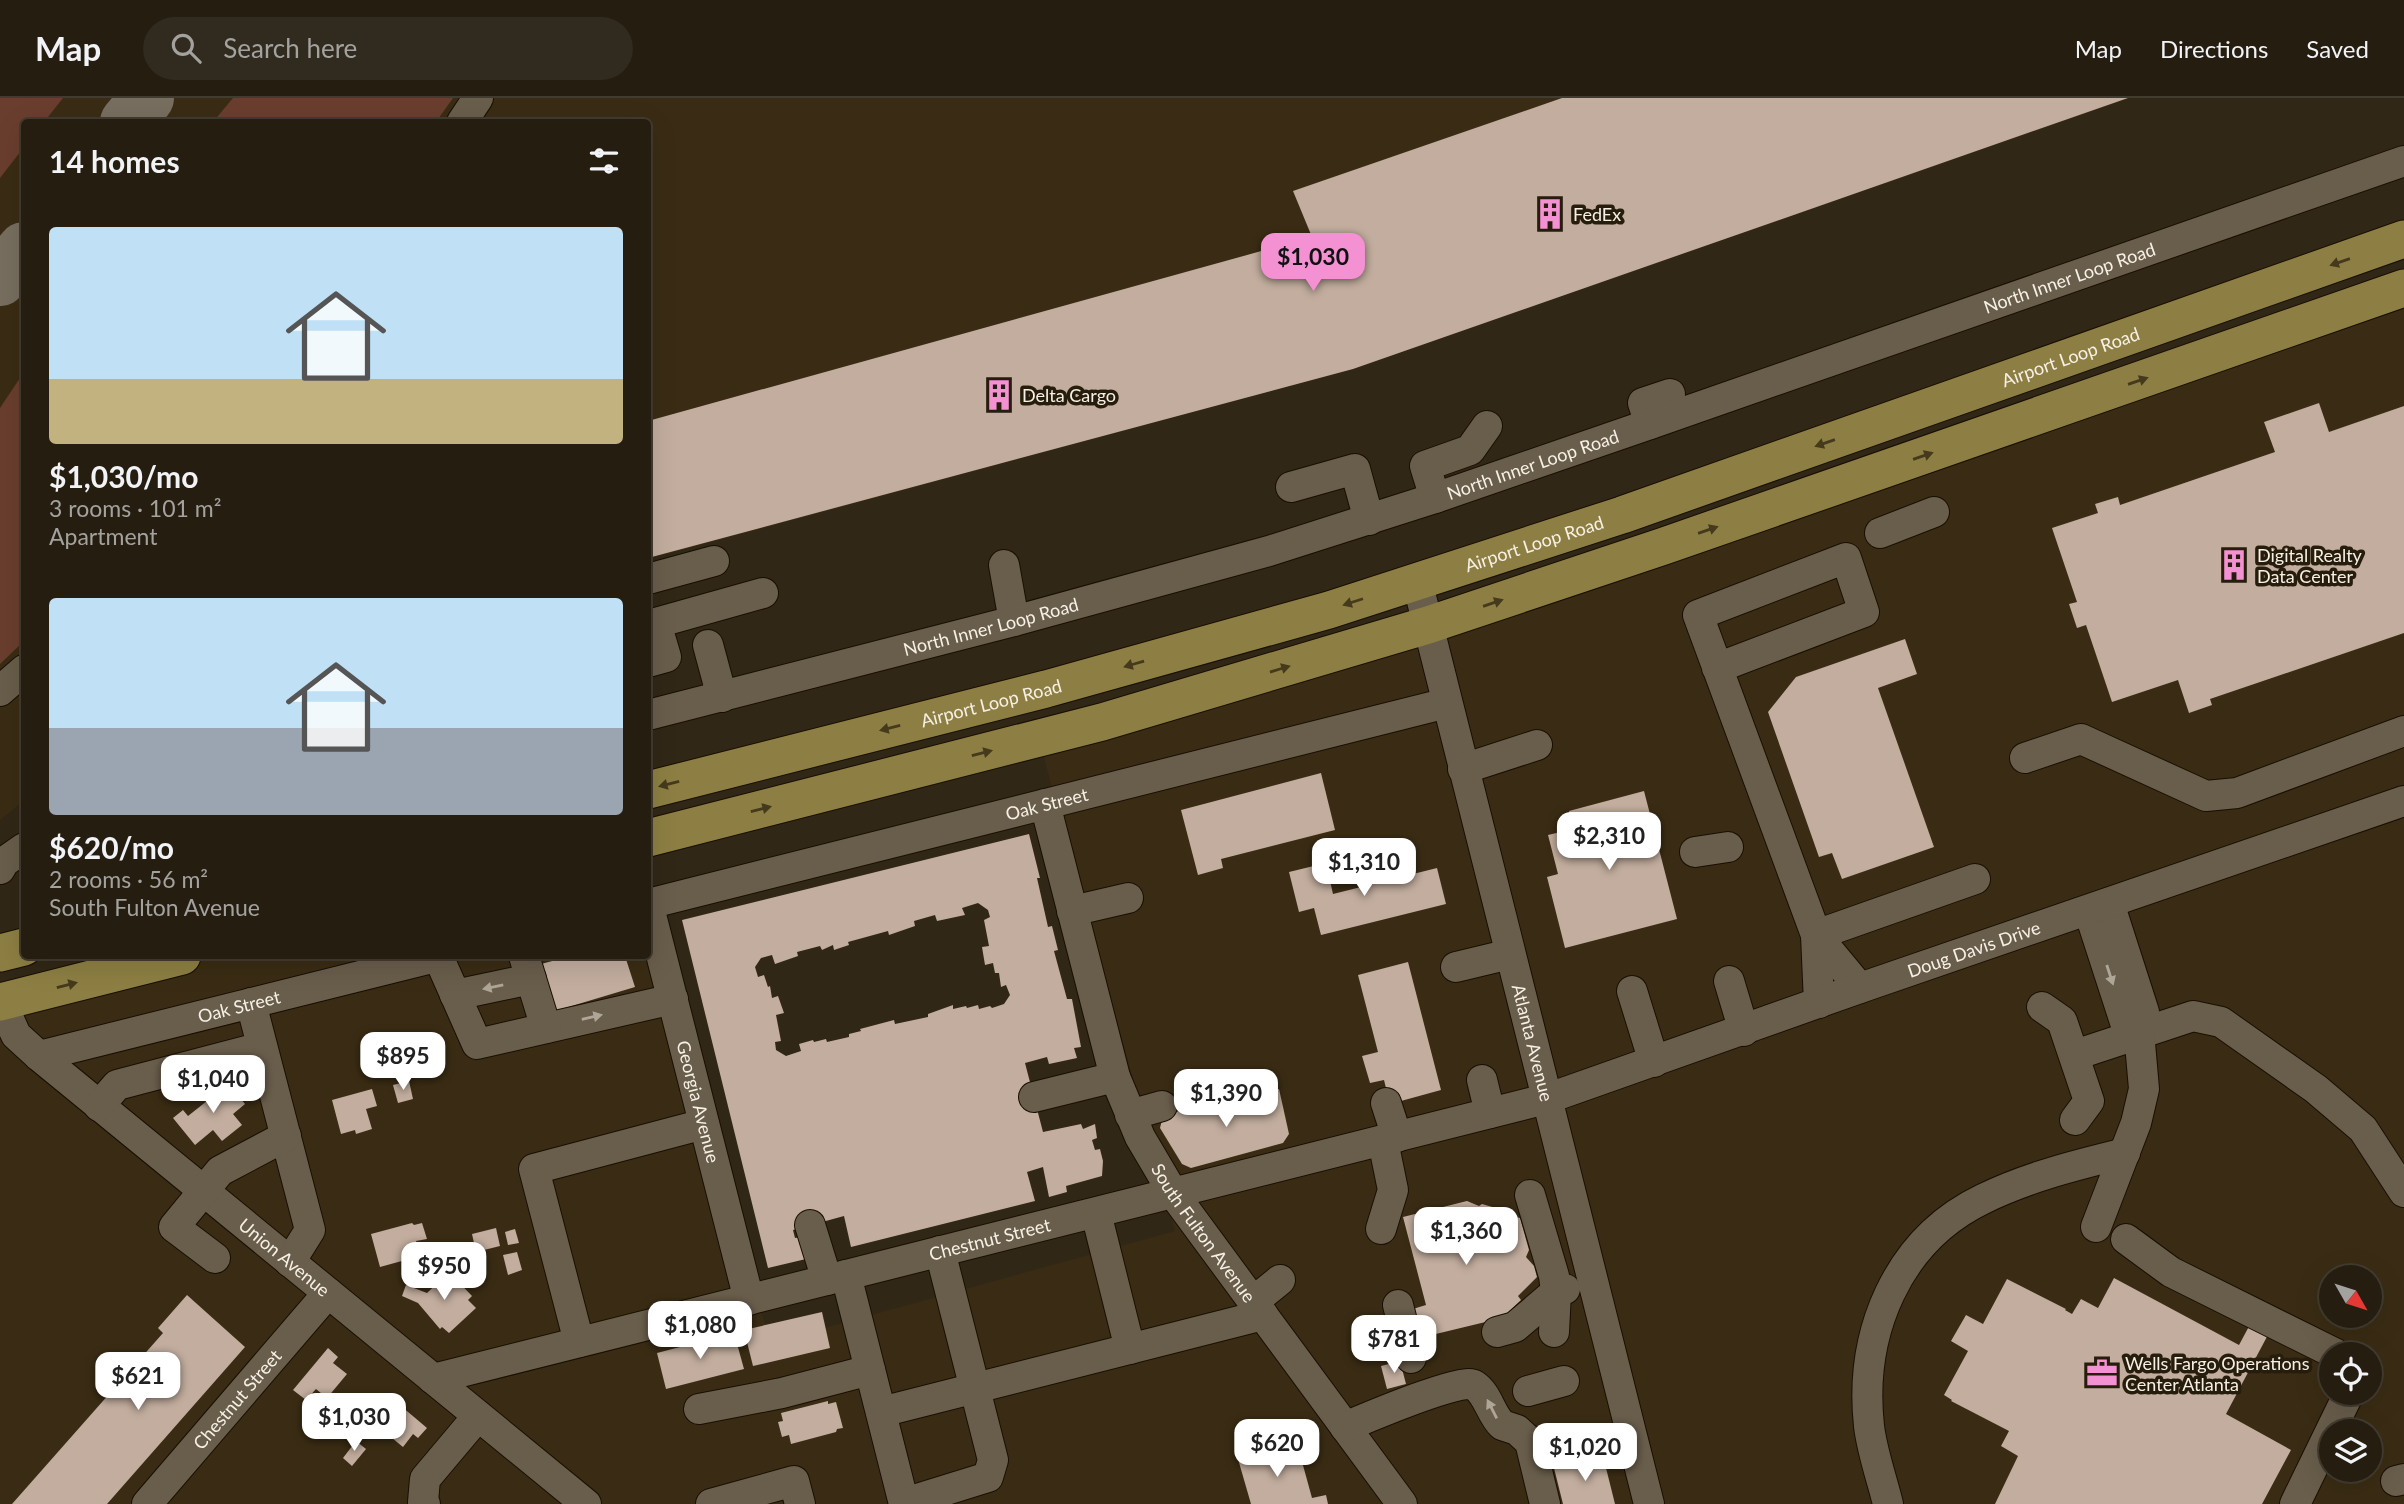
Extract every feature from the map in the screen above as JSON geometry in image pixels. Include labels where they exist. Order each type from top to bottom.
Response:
[{"type":"main road","name":"Airport Loop Road","points":[[651,789],[1046,689],[1329,610],[1622,515],[2404,239]]},
{"type":"main road","points":[[651,837],[1102,722],[1428,625],[1664,546],[2404,288]]},
{"type":"main road","points":[[0,953],[21,948]]},
{"type":"main road","points":[[0,1001],[171,959]]},
{"type":"street","points":[[464,119],[478,98]]},
{"type":"street","name":"North Inner Loop Road","points":[[651,714],[1014,621],[1269,551],[1369,520],[2404,161]]},
{"type":"street","points":[[1650,424],[1643,403],[1670,394]]},
{"type":"street","points":[[1434,498],[1425,466],[1470,450],[1487,426]]},
{"type":"street","points":[[1291,487],[1355,469],[1369,520]]},
{"type":"street","points":[[1880,533],[1934,512]]},
{"type":"street","points":[[1717,667],[1864,612],[1846,558],[1698,615],[1717,667],[1816,935],[1819,1003]]},
{"type":"street","points":[[651,578],[714,561]]},
{"type":"street","points":[[1004,565],[1014,621]]},
{"type":"street","name":"Atlanta Avenue","points":[[1418,581],[1463,769],[1471,833],[1510,954],[1649,1504]]},
{"type":"street","points":[[656,623],[763,593]]},
{"type":"street","points":[[651,604],[666,657],[651,661]]},
{"type":"street","points":[[708,645],[722,697]]},
{"type":"street","points":[[0,691],[21,673]]},
{"type":"street","name":"Oak Street","points":[[651,902],[1447,703]]},
{"type":"street","points":[[2025,758],[2081,739],[2206,796],[2237,793],[2404,732]]},
{"type":"street","points":[[1463,769],[1537,745]]},
{"type":"street","name":"Doug Davis Drive","points":[[1546,1099],[2404,801]]},
{"type":"street","name":"South Fulton Avenue","points":[[1045,804],[1115,1077],[1140,1137],[1173,1194],[1402,1504]]},
{"type":"street","points":[[1695,852],[1728,847]]},
{"type":"street","points":[[0,870],[4,862],[21,850]]},
{"type":"street","points":[[1816,935],[1975,879]]},
{"type":"street","points":[[1072,911],[1128,898]]},
{"type":"street","points":[[2096,1227],[2136,1123],[2144,1089],[2139,1032],[2144,1012],[2099,907]]},
{"type":"street","name":"Georgia Avenue","points":[[651,915],[749,1300]]},
{"type":"street","points":[[1816,935],[1860,988]]},
{"type":"street","points":[[1456,967],[1510,954]]},
{"type":"street","name":"Oak Street","points":[[39,1056],[427,959]]},
{"type":"street","points":[[440,959],[477,1044],[673,999]]},
{"type":"street","points":[[455,995],[528,967],[546,1028]]},
{"type":"street","points":[[1729,981],[1744,1031]]},
{"type":"street","points":[[1632,991],[1654,1062]]},
{"type":"street","name":"Union Avenue","points":[[0,1001],[8,1043],[39,1056],[586,1504]]},
{"type":"street","points":[[251,1003],[310,1230],[290,1262]]},
{"type":"street","points":[[2042,1007],[2062,1021],[2089,1101],[2075,1120]]},
{"type":"street","points":[[2075,1055],[2193,1016],[2221,1022],[2316,1089],[2363,1129],[2404,1192]]},
{"type":"street","points":[[99,1106],[117,1085],[262,1047]]},
{"type":"street","points":[[1034,1097],[1115,1077]]},
{"type":"street","points":[[1482,1080],[1490,1114]]},
{"type":"street","name":"Chestnut Street","points":[[433,1379],[1173,1194],[1325,1143],[1390,1139],[1546,1099]]},
{"type":"street","points":[[1381,1229],[1382,1193],[1390,1139],[1386,1103]]},
{"type":"street","points":[[1130,1115],[1162,1106]]},
{"type":"street","points":[[579,1342],[534,1169],[704,1124]]},
{"type":"street","points":[[215,1258],[174,1227],[220,1171],[286,1136]]},
{"type":"street","points":[[1888,1504],[1869,1428],[1867,1374],[1876,1323],[1902,1269],[1940,1226],[1982,1200],[2057,1170],[2125,1153]]},
{"type":"street","points":[[1530,1195],[1556,1292],[1554,1332]]},
{"type":"street","points":[[1096,1213],[1130,1349]]},
{"type":"street","points":[[810,1225],[836,1278],[870,1370],[904,1504],[988,1478],[993,1460],[940,1251]]},
{"type":"street","points":[[2126,1239],[2171,1272],[2319,1346]]},
{"type":"street","points":[[881,1412],[1130,1349],[1258,1309],[1280,1280]]},
{"type":"street","points":[[1497,1332],[1515,1327],[1556,1292],[1592,1281]]},
{"type":"street","name":"Chestnut Street","points":[[147,1504],[328,1293]]},
{"type":"street","points":[[1398,1305],[1411,1358]]},
{"type":"street","points":[[699,1409],[782,1393],[870,1370]]},
{"type":"street","points":[[1528,1391],[1564,1381]]},
{"type":"street","points":[[1345,1427],[1467,1382],[1482,1392],[1502,1425],[1517,1430],[1530,1442],[1545,1504]]},
{"type":"street","points":[[2295,1504],[2343,1405]]},
{"type":"street","points":[[425,1504],[425,1479],[478,1416]]},
{"type":"street","points":[[711,1504],[794,1481],[800,1504]]},
{"type":"shaded area","points":[[0,98],[2130,98],[1353,369],[651,558],[651,119],[21,119],[21,803],[0,820]]},
{"type":"shaded area","points":[[0,98],[63,98],[46,119],[21,119],[21,151],[0,178]]},
{"type":"shaded area","points":[[233,98],[453,98],[438,119],[216,119]]},
{"type":"shaded area","points":[[2404,308],[2404,1504],[0,1504],[0,1012],[195,959],[651,959],[651,913],[770,1343],[1175,1231],[1036,729]]},
{"type":"shaded area","points":[[21,376],[21,644],[0,664],[0,408]]},
{"type":"building","points":[[1562,98],[2128,98],[1353,369],[651,557],[651,420],[1312,237],[1293,191]]},
{"type":"building","name":"Digital Realty Data Center","points":[[2319,403],[2329,432],[2404,406],[2404,633],[2210,699],[2212,705],[2189,713],[2178,680],[2112,702],[2086,625],[2077,628],[2069,604],[2077,602],[2052,528],[2098,513],[2095,504],[2118,497],[2120,505],[2275,452],[2264,422]]},
{"type":"building","points":[[1905,639],[1917,674],[1878,688],[1934,847],[1842,879],[1832,853],[1819,857],[1768,712],[1796,677]]},
{"type":"building","points":[[1321,773],[1335,830],[1221,859],[1223,868],[1198,875],[1181,810]]},
{"type":"building","points":[[1644,791],[1677,919],[1565,948],[1547,877],[1558,874],[1548,835],[1573,829],[1569,811]]},
{"type":"building","points":[[1029,834],[1048,927],[1052,926],[1058,950],[1054,951],[1067,999],[1072,999],[1081,1047],[1074,1048],[1077,1058],[1049,1064],[1047,1057],[1025,1063],[1043,1132],[1081,1124],[1083,1129],[1095,1124],[1097,1138],[1092,1140],[1095,1150],[1100,1149],[1103,1161],[1102,1176],[1066,1186],[1067,1192],[1049,1197],[1043,1167],[1027,1172],[1035,1201],[851,1247],[844,1216],[793,1230],[795,1238],[801,1237],[806,1259],[768,1268],[682,920]],"holes":[[[978,903],[988,910],[990,917],[984,920],[989,946],[982,947],[985,965],[993,963],[995,973],[999,973],[1001,987],[1006,985],[1010,995],[1004,1004],[979,1009],[978,1005],[953,1009],[953,1005],[928,1014],[928,1017],[895,1024],[894,1020],[860,1029],[861,1031],[849,1034],[849,1037],[799,1044],[801,1051],[786,1056],[776,1050],[775,1042],[781,1041],[776,1015],[784,1013],[778,996],[772,998],[764,975],[758,977],[755,967],[761,958],[772,955],[775,964],[798,956],[797,952],[820,946],[822,950],[833,945],[834,950],[849,945],[848,942],[888,931],[889,935],[915,926],[914,921],[935,915],[937,921],[965,915],[962,908]]]},
{"type":"building","points":[[1326,863],[1333,894],[1437,868],[1446,904],[1321,935],[1314,908],[1299,912],[1289,872]]},
{"type":"building","points":[[560,959],[626,959],[635,987],[555,1011],[541,964]]},
{"type":"building","points":[[1408,962],[1441,1090],[1390,1104],[1384,1080],[1370,1083],[1362,1056],[1378,1052],[1358,975]]},
{"type":"building","points":[[223,1077],[245,1104],[233,1114],[242,1125],[222,1141],[213,1130],[195,1145],[173,1118],[183,1110],[188,1116],[217,1093],[212,1086]]},
{"type":"building","points":[[409,1081],[413,1099],[398,1103],[393,1085]]},
{"type":"building","points":[[372,1089],[377,1106],[366,1109],[372,1129],[356,1134],[355,1130],[341,1134],[332,1100]]},
{"type":"building","points":[[1279,1089],[1289,1134],[1283,1143],[1191,1168],[1182,1164],[1160,1128],[1166,1114]]},
{"type":"building","points":[[1467,1201],[1510,1212],[1509,1215],[1520,1218],[1529,1250],[1526,1257],[1534,1266],[1537,1277],[1518,1296],[1521,1300],[1502,1318],[1411,1340],[1403,1312],[1426,1305],[1403,1217]]},
{"type":"building","points":[[412,1223],[422,1223],[427,1239],[416,1241],[420,1256],[380,1267],[371,1234]]},
{"type":"building","points":[[496,1228],[500,1246],[476,1252],[472,1234]]},
{"type":"building","points":[[515,1229],[519,1243],[508,1245],[505,1232]]},
{"type":"building","points":[[517,1252],[522,1270],[508,1275],[503,1255]]},
{"type":"building","points":[[449,1272],[472,1296],[468,1300],[476,1308],[449,1333],[442,1327],[440,1329],[418,1303],[402,1296],[406,1285],[427,1293]]},
{"type":"building","name":"Wells Fargo Operations Center Atlanta","points":[[2114,1278],[2239,1345],[2261,1304],[2279,1314],[2226,1414],[2291,1450],[2262,1504],[1995,1504],[2018,1456],[2001,1446],[2009,1431],[1944,1395],[1968,1351],[1951,1341],[1966,1315],[1983,1324],[2007,1279],[2072,1314],[2081,1299],[2098,1308]]},
{"type":"building","points":[[187,1295],[245,1347],[107,1504],[12,1504],[163,1333],[158,1328]]},
{"type":"building","points":[[822,1312],[830,1348],[753,1366],[744,1330]]},
{"type":"building","points":[[734,1333],[744,1369],[666,1389],[657,1353]]},
{"type":"building","points":[[328,1348],[338,1357],[333,1363],[347,1374],[327,1398],[316,1389],[306,1400],[293,1390]]},
{"type":"building","points":[[1400,1361],[1406,1384],[1387,1389],[1381,1366]]},
{"type":"building","points":[[828,1401],[828,1404],[836,1402],[843,1428],[791,1444],[789,1435],[782,1437],[778,1422],[783,1421],[781,1413]]},
{"type":"building","points":[[401,1406],[427,1428],[418,1438],[413,1434],[403,1447],[381,1429]]},
{"type":"building","points":[[356,1441],[366,1449],[352,1466],[343,1458]]},
{"type":"building","points":[[1290,1445],[1294,1460],[1301,1458],[1312,1498],[1326,1495],[1328,1504],[1251,1504],[1238,1459]]},
{"type":"building","points":[[1603,1456],[1615,1504],[1563,1504],[1554,1468]]},
{"type":"taxiway","points":[[130,119],[147,98]]},
{"type":"taxiway","points":[[0,279],[21,253]]},
{"type":"place","name":"FedEx","points":[[1550,214]]},
{"type":"place","name":"Delta Cargo","points":[[999,395]]},
{"type":"place","name":"Digital Realty Data Center","points":[[2234,565]]},
{"type":"place","name":"Wells Fargo Operations Center Atlanta","points":[[2102,1373]]}]
